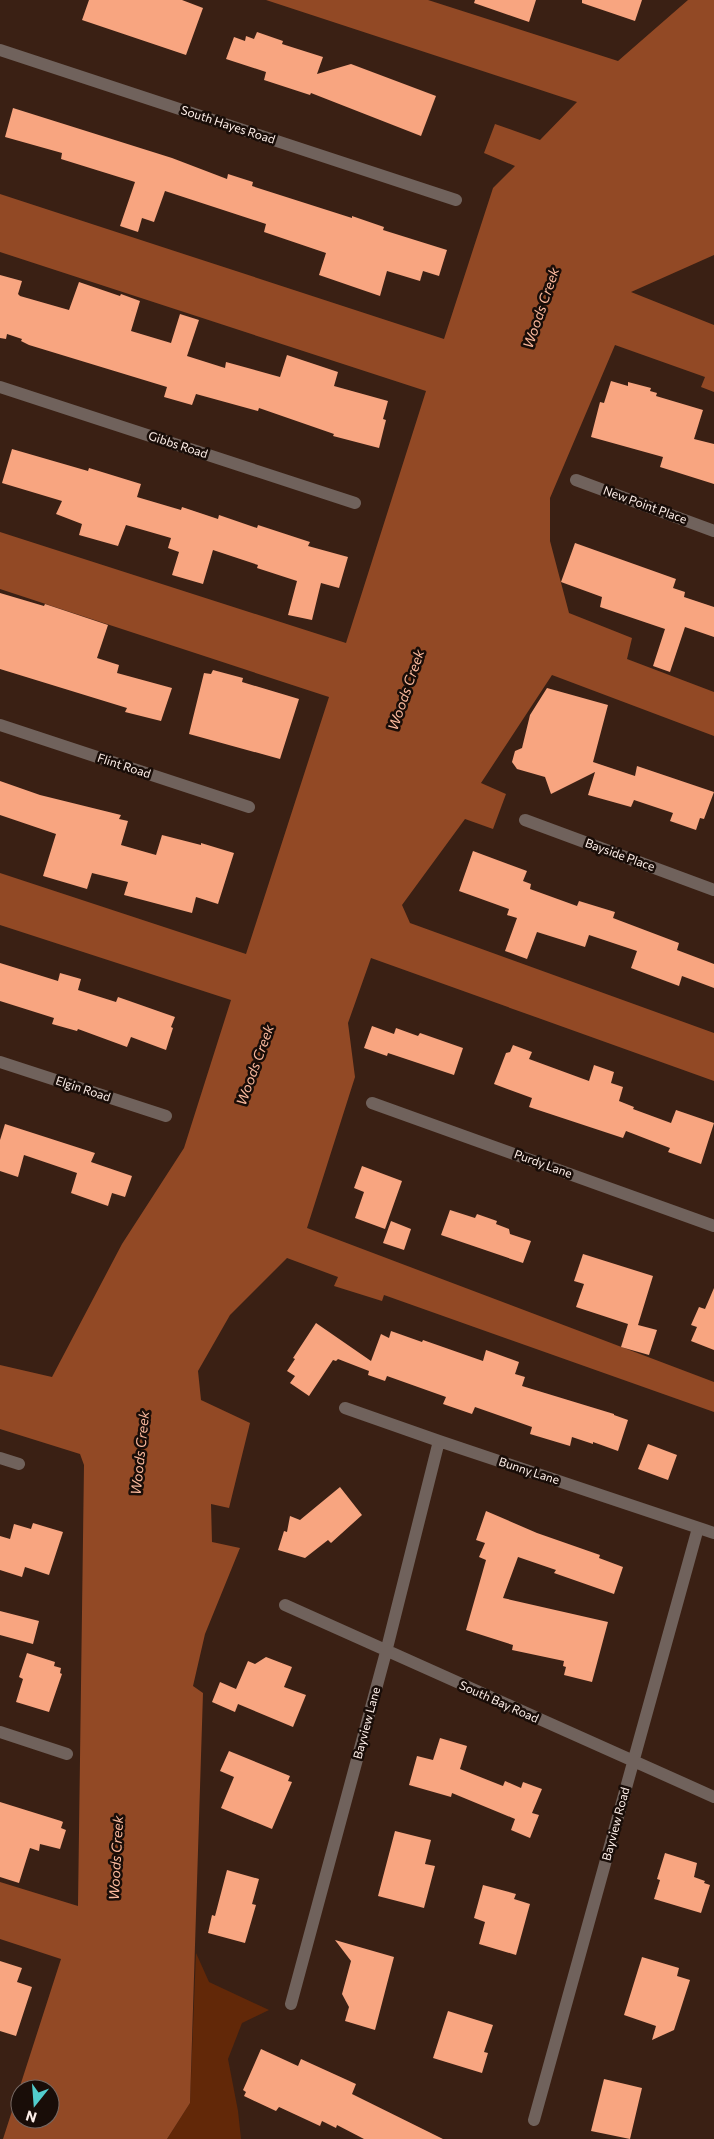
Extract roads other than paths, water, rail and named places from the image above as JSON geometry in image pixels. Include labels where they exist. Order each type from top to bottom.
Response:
[{"type":"street","name":"South Hayes Road","points":[[0,50],[456,200]]},
{"type":"street","name":"Gibbs Road","points":[[0,387],[355,504]]},
{"type":"street","name":"New Point Place","points":[[576,480],[714,531]]},
{"type":"street","name":"Flint Road","points":[[0,725],[249,807]]},
{"type":"street","name":"Bayside Place","points":[[525,820],[714,890]]},
{"type":"street","name":"Elgin Road","points":[[0,1062],[166,1116]]},
{"type":"street","name":"Purdy Lane","points":[[372,1103],[714,1226]]},
{"type":"street","name":"Bunny Lane","points":[[344,1408],[714,1533]]},
{"type":"street","name":"Bayview Lane","points":[[291,2004],[386,1652],[439,1441]]},
{"type":"street","points":[[0,1458],[19,1464]]},
{"type":"street","name":"Bayview Road","points":[[534,2120],[698,1528]]},
{"type":"street","name":"South Bay Road","points":[[285,1605],[386,1652],[714,1797]]},
{"type":"street","points":[[0,1732],[67,1754]]},
{"type":"water","name":"Woods Creek","points":[[266,0],[428,0],[618,61],[688,0],[714,0],[714,255],[631,292],[714,325],[714,392],[701,387],[705,377],[615,345],[550,498],[550,541],[569,613],[632,638],[627,659],[714,692],[714,736],[552,675],[481,783],[506,794],[493,829],[465,819],[402,905],[410,923],[714,1033],[714,1081],[371,958],[348,1023],[355,1077],[307,1228],[714,1382],[714,1412],[384,1295],[382,1301],[334,1286],[338,1277],[287,1258],[230,1315],[198,1371],[201,1400],[250,1423],[229,1508],[211,1504],[212,1542],[240,1548],[205,1634],[193,1686],[203,1693],[190,2103],[167,2139],[3,2139],[10,2117],[10,2129],[60,2129],[60,2079],[22,2079],[61,1959],[0,1939],[0,1882],[78,1906],[84,1465],[80,1454],[0,1429],[0,1365],[52,1377],[122,1244],[184,1148],[231,1000],[0,925],[0,873],[246,954],[329,697],[0,589],[0,532],[346,643],[426,391],[0,252],[0,194],[444,339],[493,188],[515,166],[484,153],[495,124],[540,140],[577,102]]}]
